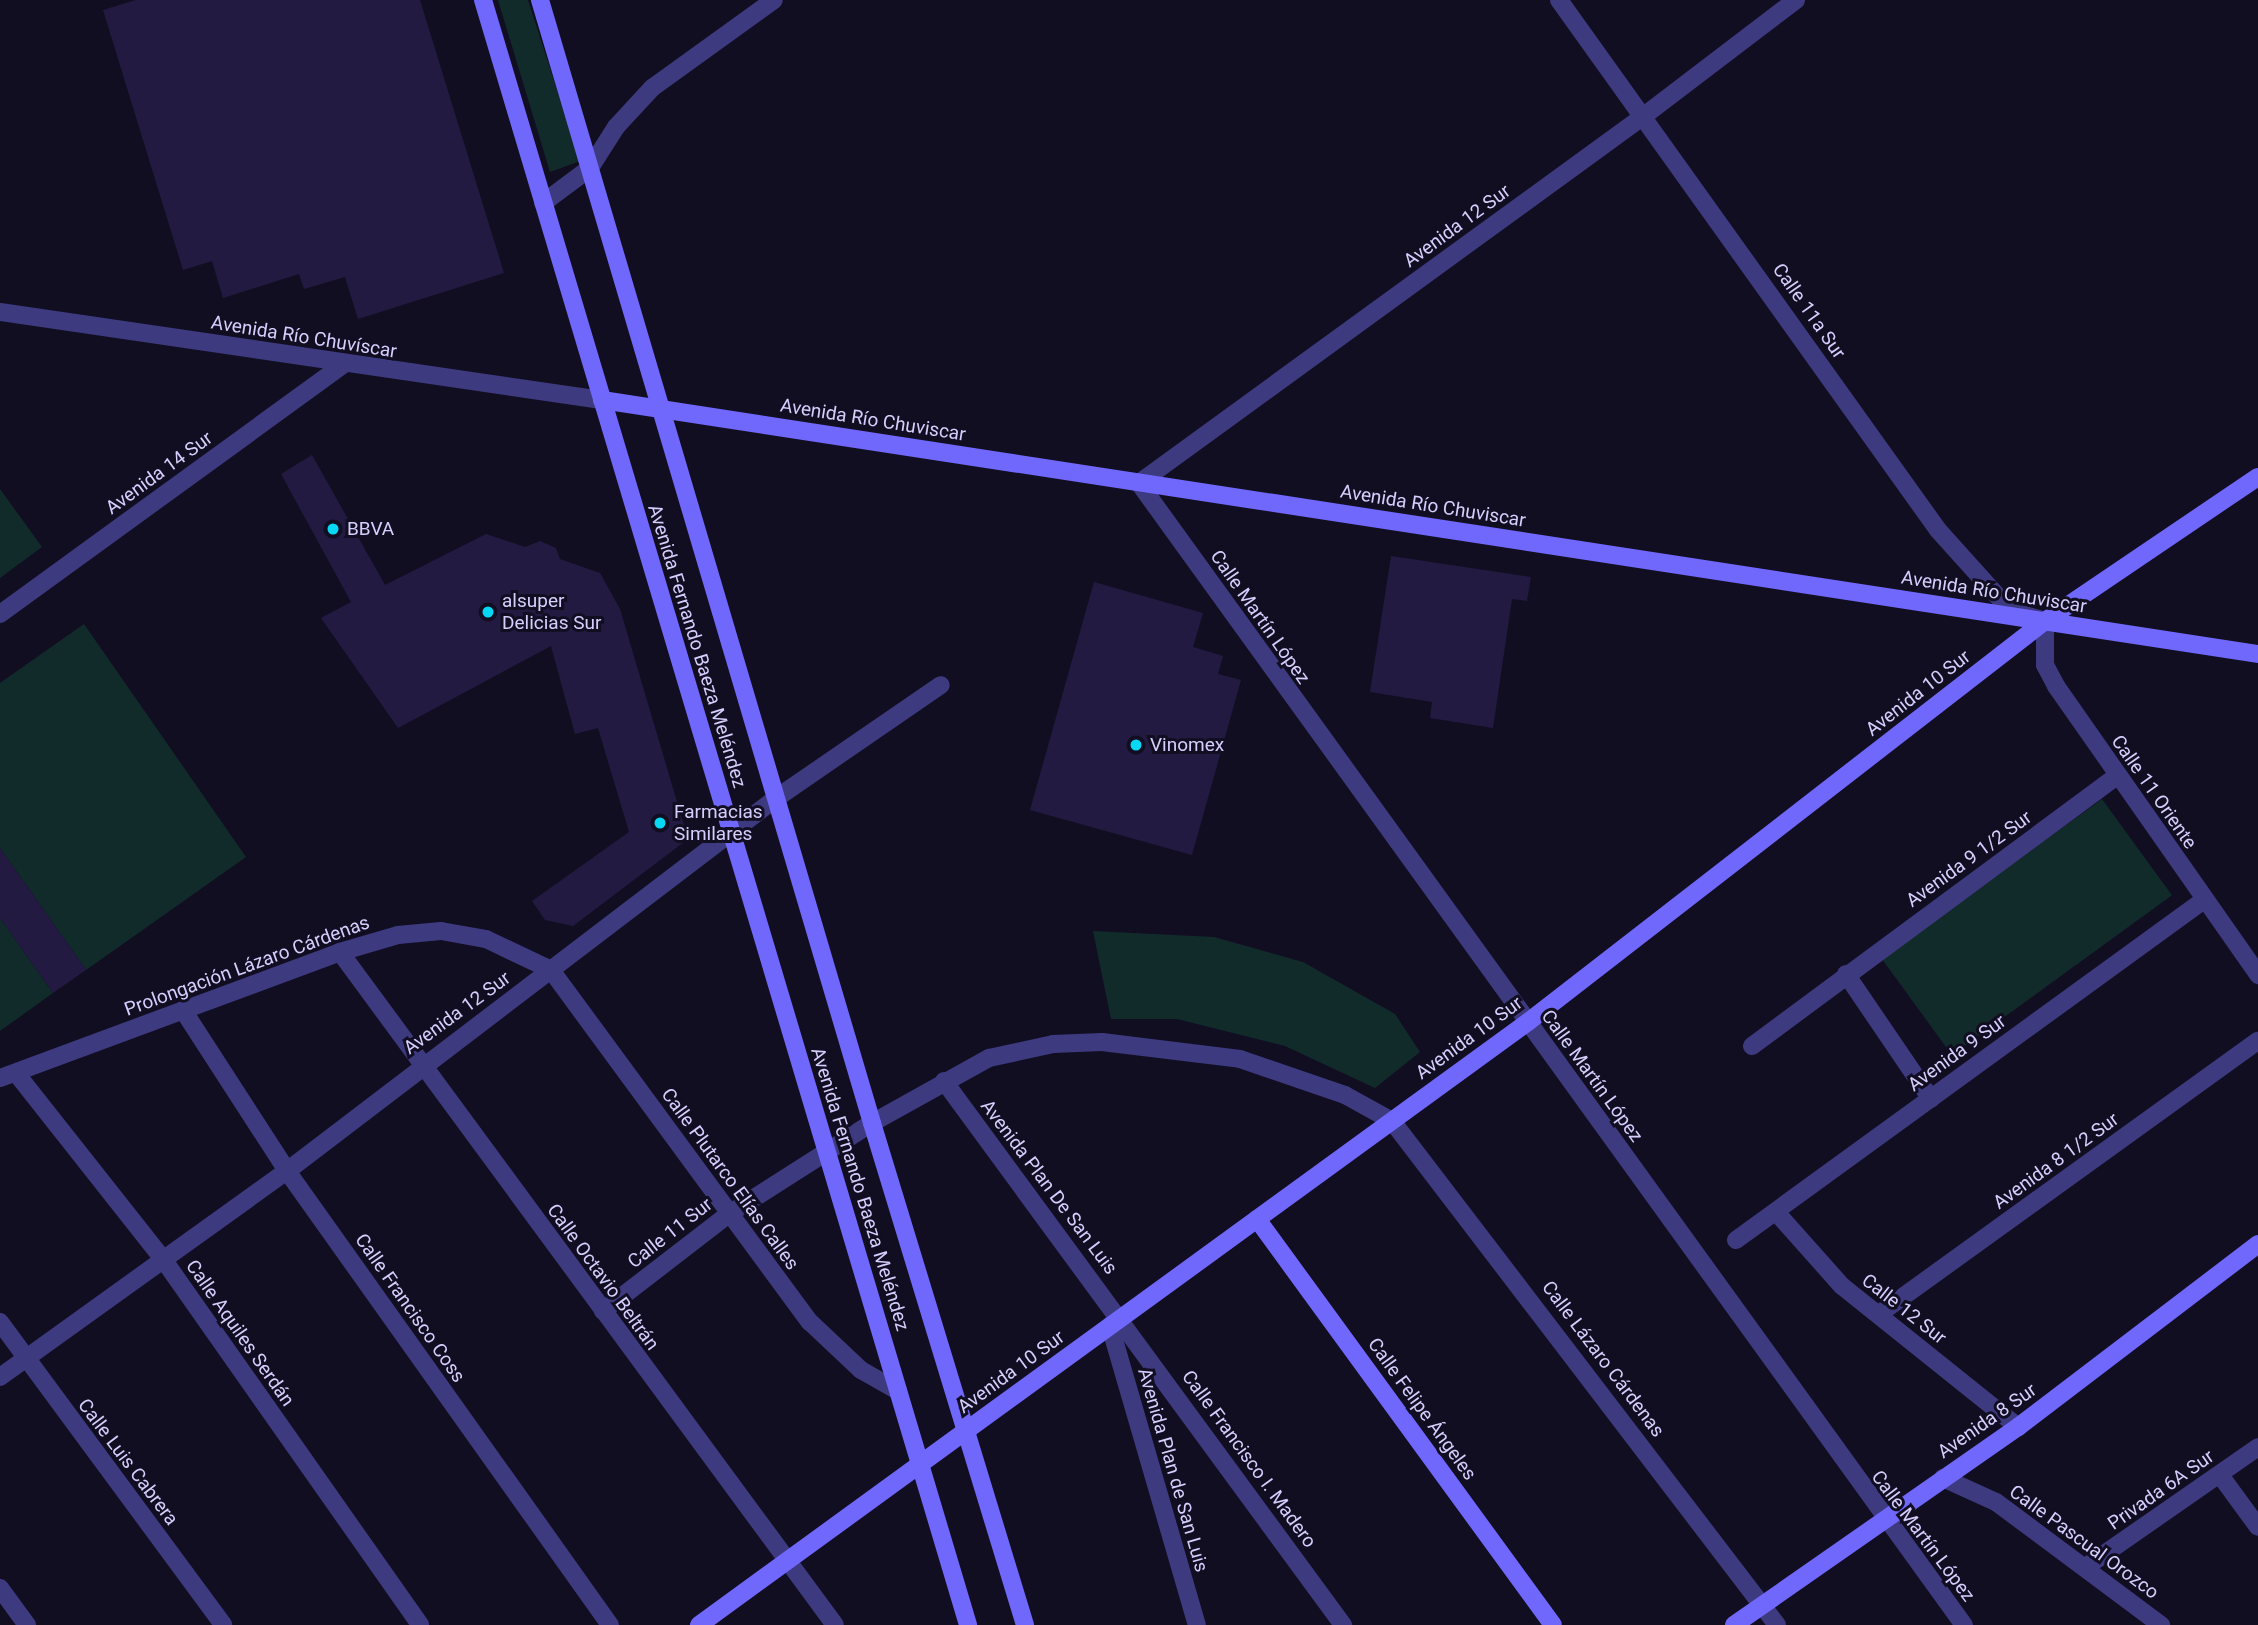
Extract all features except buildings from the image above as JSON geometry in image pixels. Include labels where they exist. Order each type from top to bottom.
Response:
[{"type":"main road","name":"Avenida Fernando Baeza Meléndez","points":[[483,0],[968,1625]]},
{"type":"main road","name":"Avenida Fernando Baeza Meléndez","points":[[540,0],[775,799],[872,1123],[968,1429],[1025,1625]]},
{"type":"main road","name":"Avenida Río Chuviscar","points":[[602,400],[2258,654]]},
{"type":"main road","name":"Avenida 10 Sur","points":[[699,1625],[1528,1022],[2045,621],[2258,477]]},
{"type":"main road","name":"Calle Felipe Ángeles","points":[[1258,1219],[1553,1625]]},
{"type":"main road","name":"Avenida 8 Sur","points":[[1734,1625],[2018,1427],[2258,1244]]},
{"type":"street","points":[[543,203],[590,168],[616,127],[652,88],[774,0]]},
{"type":"street","name":"Calle 11a Sur","points":[[1559,0],[1645,115],[1938,530],[2011,611],[2045,621]]},
{"type":"street","name":"Avenida 12 Sur","points":[[1139,482],[1645,115],[1796,0]]},
{"type":"street","name":"Avenida Río Chuvíscar","points":[[0,312],[344,365],[602,400]]},
{"type":"street","name":"Avenida 14 Sur","points":[[0,614],[344,365]]},
{"type":"street","name":"Calle Martín López","points":[[1139,482],[1884,1519],[1964,1625]]},
{"type":"street","name":"Calle 11 Oriente","points":[[2045,621],[2045,665],[2116,777],[2258,975]]},
{"type":"street","name":"Avenida 12 Sur","points":[[0,1377],[287,1171],[420,1065],[551,970],[775,799],[941,685]]},
{"type":"street","name":"Avenida 9 1/2 Sur","points":[[1752,1046],[2116,777]]},
{"type":"street","name":"Avenida 9 Sur","points":[[1735,1240],[2204,900]]},
{"type":"street","name":"Prolongación Lázaro Cárdenas","points":[[8,1075],[340,952],[398,935],[441,931],[486,939],[551,970]]},
{"type":"street","name":"Calle Octavio Beltrán","points":[[340,952],[420,1065],[835,1625]]},
{"type":"street","name":"Calle Plutarco Elías Calles","points":[[551,970],[810,1322],[862,1370],[898,1391]]},
{"type":"street","points":[[1846,975],[1931,1098]]},
{"type":"street","name":"Calle Francisco Coss","points":[[183,1010],[287,1171],[610,1625]]},
{"type":"street","name":"Avenida 8 1/2 Sur","points":[[1879,1314],[2258,1041]]},
{"type":"street","points":[[944,1081],[989,1058],[1053,1044],[1182,1049],[1240,1059],[1296,1077],[1345,1094],[1392,1121]]},
{"type":"street","name":"Calle Aquiles Serdán","points":[[8,1075],[163,1259],[420,1625]]},
{"type":"street","name":"Calle 11 Sur","points":[[603,1311],[729,1214],[826,1151],[944,1081]]},
{"type":"street","name":"Avenida Plan De San Luis","points":[[944,1081],[1115,1322]]},
{"type":"street","name":"Calle Lázaro Cárdenas","points":[[1392,1121],[1777,1625]]},
{"type":"street","name":"Calle 12 Sur","points":[[1776,1212],[1825,1271],[2018,1427]]},
{"type":"street","name":"Calle Luis Cabrera","points":[[0,1322],[223,1625]]},
{"type":"street","name":"Avenida Plan de San Luis","points":[[1115,1322],[1197,1625]]},
{"type":"street","name":"Calle Francisco I. Madero","points":[[1115,1322],[1343,1625]]},
{"type":"street","name":"Privada 6A Sur","points":[[2087,1566],[2258,1447]]},
{"type":"street","points":[[2220,1475],[2258,1527]]},
{"type":"street","name":"Calle Pascual Orozco","points":[[1943,1478],[1996,1502],[2087,1566],[2161,1625]]},
{"type":"street","points":[[0,1588],[27,1625]]},
{"type":"green space","points":[[498,0],[528,0],[580,161],[550,172]]},
{"type":"green space","points":[[0,489],[42,547],[0,578]]},
{"type":"green space","points":[[84,624],[246,857],[86,970],[0,848],[0,683]]},
{"type":"green space","points":[[2102,799],[2172,895],[1952,1055],[1882,959]]},
{"type":"green space","points":[[0,918],[53,993],[0,1031]]},
{"type":"green space","points":[[1093,931],[1214,937],[1303,962],[1395,1014],[1420,1052],[1375,1088],[1285,1046],[1177,1019],[1111,1019]]},
{"type":"place","name":"BBVA","points":[[333,529]]},
{"type":"place","name":"alsuper Delicias Sur","points":[[488,612]]},
{"type":"place","name":"Vinomex","points":[[1136,745]]},
{"type":"place","name":"Farmacias Similares","points":[[660,823]]}]
